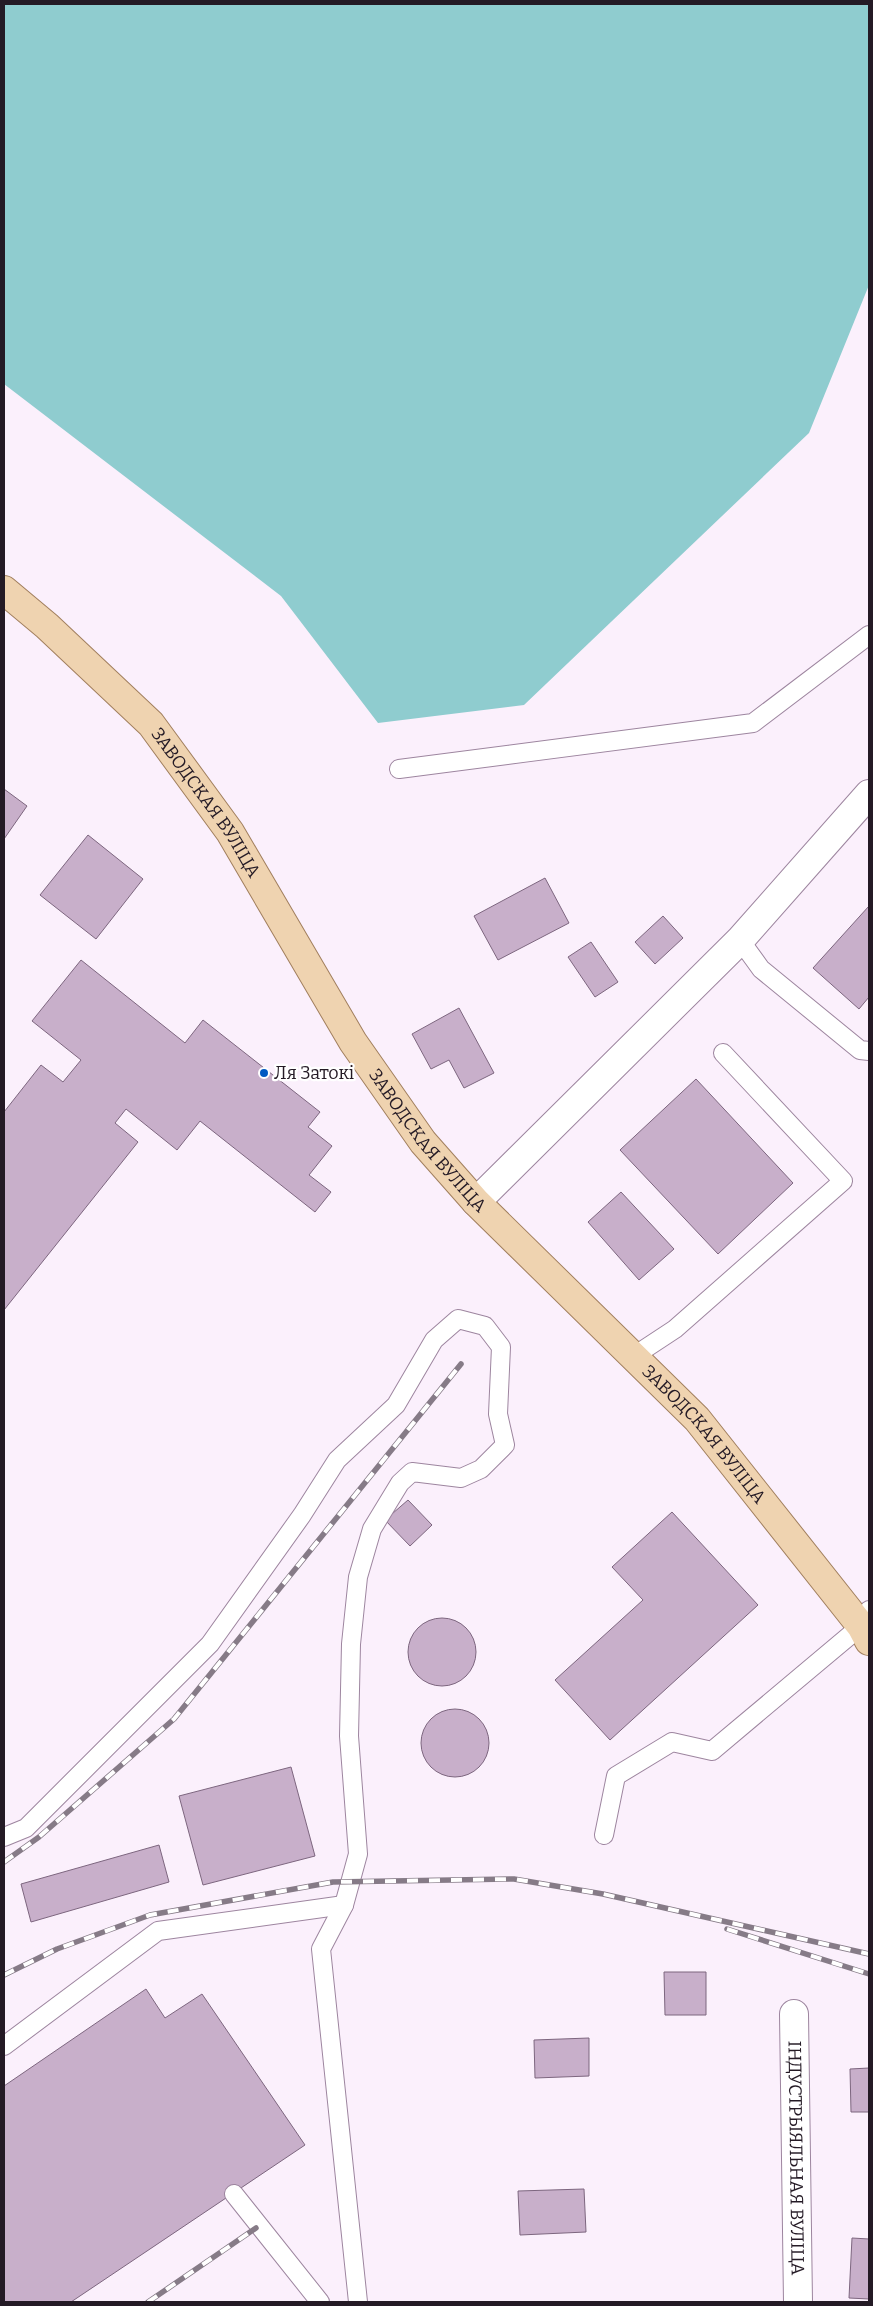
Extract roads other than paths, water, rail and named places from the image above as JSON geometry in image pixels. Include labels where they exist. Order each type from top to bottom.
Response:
[{"type":"main road","name":"ЗАВОДСКАЯ ВУЛІЦА","points":[[4,590],[47,626],[151,724],[230,832],[353,1042],[423,1142],[476,1202],[698,1420],[866,1626]]},
{"type":"street","points":[[476,1202],[740,940],[869,794]]},
{"type":"street","name":"ІНДУСТРЫЯЛЬНАЯ ВУЛІЦА","points":[[794,2014],[798,2302]]},
{"type":"lane","points":[[399,769],[753,723],[869,635]]},
{"type":"lane","points":[[740,940],[762,969],[860,1050],[869,1051]]},
{"type":"lane","points":[[634,1356],[675,1329],[843,1181],[723,1053]]},
{"type":"lane","points":[[4,1837],[26,1828],[210,1644],[302,1515],[337,1460],[396,1405],[434,1340],[458,1319],[486,1326],[501,1347],[498,1414],[506,1445],[481,1469],[461,1478],[412,1472],[400,1483],[372,1529],[358,1577],[350,1644],[349,1736],[358,1854],[344,1904],[321,1949],[358,2302]]},
{"type":"lane","points":[[604,1835],[616,1776],[672,1742],[712,1751],[866,1626]]},
{"type":"lane","points":[[4,2046],[158,1931],[344,1904]]},
{"type":"lane","points":[[234,2194],[320,2302]]},
{"type":"water","points":[[4,4],[869,4],[869,285],[809,433],[524,705],[378,723],[281,596],[4,384]]},
{"type":"railway","points":[[4,1862],[39,1837],[174,1719],[461,1364]]},
{"type":"railway","points":[[4,1975],[57,1949],[150,1915],[333,1882],[514,1879],[603,1894],[869,1954]]},
{"type":"railway","points":[[727,1929],[869,1974]]},
{"type":"railway","points":[[148,2302],[256,2228]]},
{"type":"place","name":"Ля Затокі","points":[[264,1073]]}]
